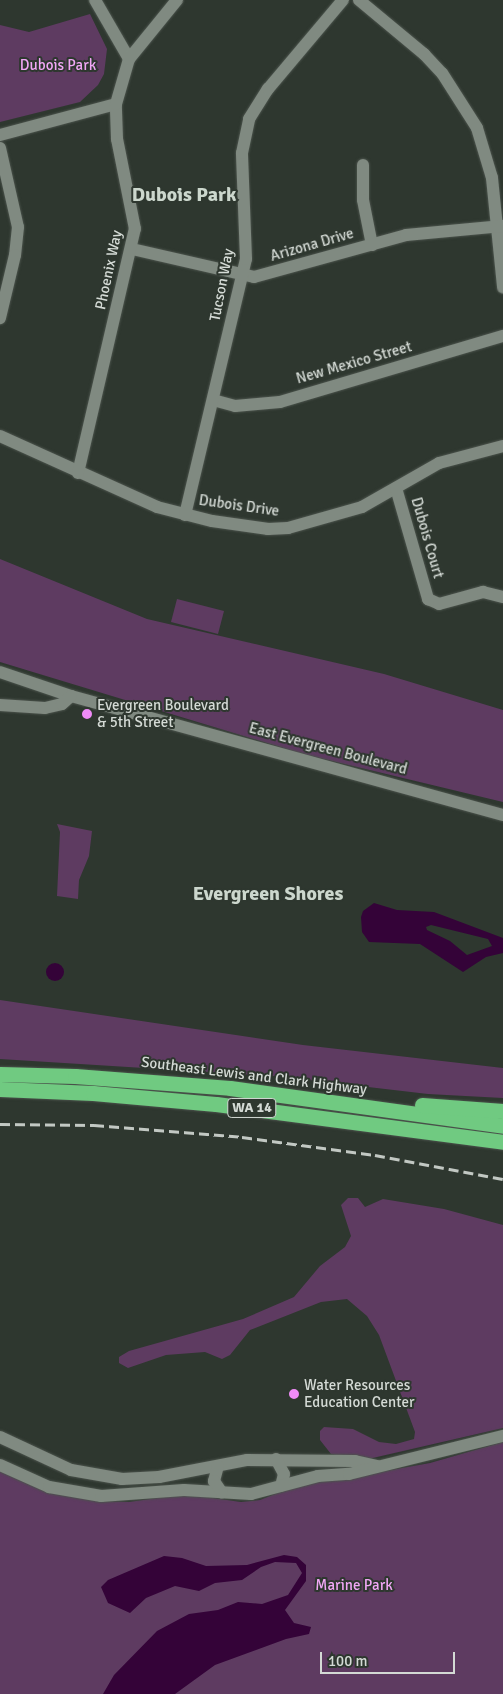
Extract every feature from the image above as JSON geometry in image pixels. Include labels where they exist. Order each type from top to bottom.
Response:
[{"type":"highway","name":"Southeast Lewis and Clark Highway","points":[[0,1074],[150,1081],[307,1098],[503,1126]]},
{"type":"highway","name":"WA 14","points":[[0,1089],[93,1093],[216,1104],[503,1142]]},
{"type":"highway","points":[[307,1098],[503,1111]]},
{"type":"street","points":[[95,0],[129,59]]},
{"type":"street","name":"Phoenix Way","points":[[78,473],[132,249],[134,215],[117,139],[116,104],[129,59],[177,0]]},
{"type":"street","name":"Tucson Way","points":[[184,514],[242,277],[246,240],[242,153],[249,119],[268,89],[343,0]]},
{"type":"street","points":[[359,0],[424,54],[457,92],[477,128],[486,153],[500,226],[503,287]]},
{"type":"street","points":[[0,135],[116,104]]},
{"type":"street","points":[[0,148],[15,202],[18,227],[15,255],[0,318]]},
{"type":"street","points":[[363,165],[363,200],[372,245]]},
{"type":"street","name":"Arizona Drive","points":[[132,249],[242,277],[267,276],[372,245],[421,233],[500,226]]},
{"type":"street","name":"New Mexico Street","points":[[213,400],[235,406],[280,402],[503,336]]},
{"type":"street","name":"Dubois Drive","points":[[0,436],[78,473],[157,507],[184,514],[268,529],[288,528],[362,507],[439,463],[503,446]]},
{"type":"street","name":"Dubois Court","points":[[396,488],[428,599],[439,604],[483,592],[503,596]]},
{"type":"street","name":"East Evergreen Boulevard","points":[[0,672],[71,696],[503,815]]},
{"type":"street","points":[[0,705],[45,708],[62,704],[71,696]]},
{"type":"street","points":[[0,1466],[28,1480],[68,1493],[100,1496],[184,1490],[251,1494],[318,1476],[349,1474],[503,1436]]},
{"type":"street","points":[[0,1437],[71,1470],[122,1479],[159,1477],[218,1466],[276,1459],[355,1462],[380,1466]]},
{"type":"street","points":[[276,1459],[284,1474],[280,1486]]},
{"type":"street","points":[[218,1466],[214,1481],[222,1493]]},
{"type":"green space","name":"Dubois Park","points":[[90,14],[107,49],[104,74],[98,85],[80,102],[0,122],[0,25],[29,32]]},
{"type":"green space","points":[[0,559],[147,619],[384,674],[503,710],[503,802],[303,754],[0,662]]},
{"type":"green space","points":[[177,599],[224,611],[218,634],[171,622]]},
{"type":"green space","points":[[57,824],[92,831],[89,856],[79,880],[78,899],[57,896],[60,832]]},
{"type":"green space","points":[[0,1000],[303,1045],[503,1068],[503,1098],[428,1094],[274,1076],[0,1059]]},
{"type":"green space","points":[[348,1198],[358,1198],[365,1207],[383,1199],[444,1209],[503,1225],[503,1428],[364,1460],[331,1454],[320,1440],[320,1431],[324,1427],[353,1429],[379,1442],[396,1444],[414,1439],[415,1432],[379,1335],[367,1316],[347,1299],[321,1302],[250,1330],[230,1355],[222,1359],[205,1352],[166,1355],[128,1368],[119,1363],[119,1357],[129,1351],[243,1319],[294,1297],[320,1266],[345,1247],[351,1236],[341,1205]]},
{"type":"green space","name":"Marine Park","points":[[503,1442],[503,1694],[0,1694],[0,1471],[104,1501],[129,1502],[185,1494],[241,1502],[260,1500],[310,1480],[346,1478],[430,1463]]},
{"type":"shaded area","points":[[374,903],[397,910],[434,912],[503,938],[503,953],[486,957],[463,972],[420,944],[369,942],[362,932],[361,917],[363,911]],"holes":[[[431,925],[488,939],[492,946],[467,955],[450,941],[427,930],[426,927]]]},
{"type":"shaded area","points":[[55,963],[61,966],[64,972],[61,978],[55,981],[49,978],[46,972],[49,966]]},
{"type":"shaded area","points":[[284,1555],[297,1557],[306,1565],[306,1581],[285,1610],[294,1623],[311,1627],[309,1634],[286,1639],[215,1665],[175,1694],[103,1694],[114,1675],[157,1631],[189,1614],[218,1610],[238,1602],[262,1604],[288,1595],[302,1573],[296,1563],[275,1562],[261,1567],[242,1580],[215,1583],[199,1591],[175,1586],[146,1598],[130,1613],[108,1603],[101,1587],[108,1580],[164,1556],[182,1558],[206,1566],[247,1565]]},
{"type":"railway","points":[[0,1124],[94,1125],[242,1137],[375,1155],[503,1179]]},
{"type":"place","name":"Evergreen Boulevard & 5th Street","points":[[87,714]]},
{"type":"place","name":"Water Resources Education Center","points":[[294,1394]]},
{"type":"district","name":"Dubois Park","points":[[184,194]]},
{"type":"district","name":"Evergreen Shores","points":[[268,893]]}]
